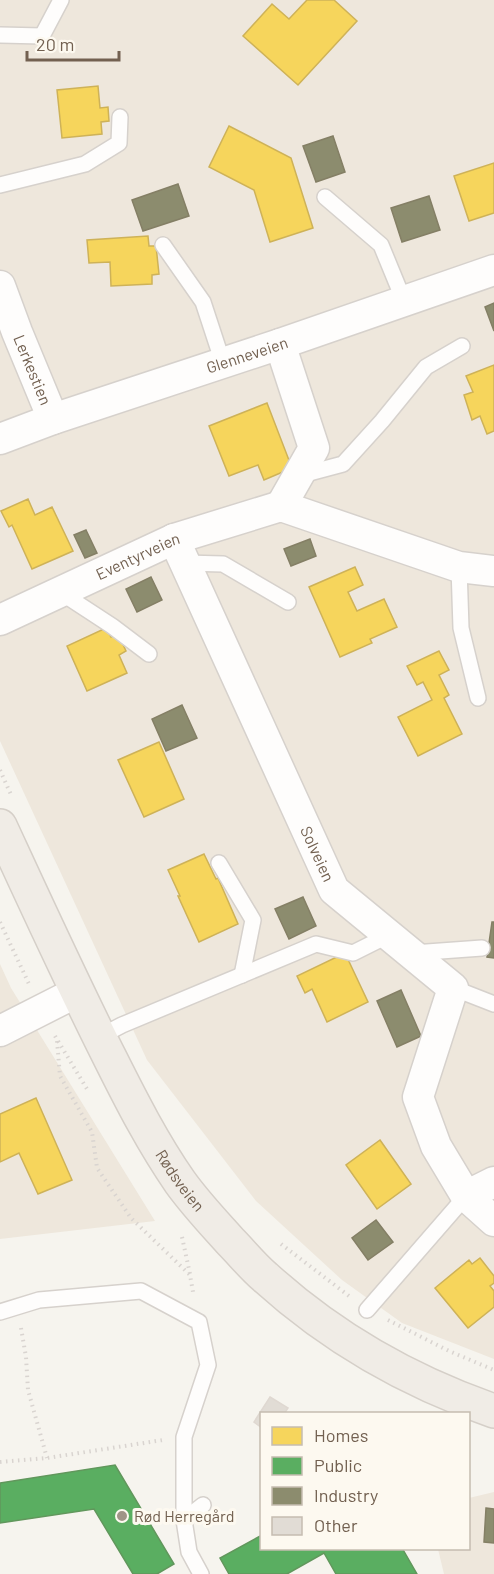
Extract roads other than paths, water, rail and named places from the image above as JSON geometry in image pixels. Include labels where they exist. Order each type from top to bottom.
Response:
[{"type":"highway","name":"Rødsveien","points":[[8,814],[77,992],[150,1136],[182,1184],[219,1229],[263,1275],[301,1308],[344,1339],[400,1370],[457,1398],[494,1411]]},
{"type":"street","name":"Glenneveien","points":[[0,439],[494,270]]},
{"type":"street","name":"Lerkestien","points":[[0,286],[8,332],[53,419]]},
{"type":"street","points":[[280,344],[314,448],[281,506],[459,567],[494,571]]},
{"type":"street","name":"Eventyrveien","points":[[0,620],[60,592],[180,551],[281,506]]},
{"type":"street","name":"Solveien","points":[[180,551],[334,890],[453,988]]},
{"type":"street","points":[[453,988],[418,1097],[436,1146],[466,1196],[494,1221]]},
{"type":"street","points":[[0,1031],[77,992]]},
{"type":"street","points":[[466,1196],[494,1182]]},
{"type":"lane","points":[[0,35],[42,36],[61,0]]},
{"type":"lane","points":[[0,185],[85,164],[119,142],[120,117]]},
{"type":"lane","points":[[325,197],[381,245],[404,301]]},
{"type":"lane","points":[[163,245],[203,302],[223,363]]},
{"type":"lane","points":[[298,476],[343,464],[426,367],[462,346]]},
{"type":"lane","points":[[180,551],[223,564],[288,602]]},
{"type":"lane","points":[[459,567],[461,628],[478,699]]},
{"type":"lane","points":[[60,592],[112,626],[149,654]]},
{"type":"lane","points":[[219,862],[253,920],[242,975]]},
{"type":"lane","points":[[99,1036],[316,944],[352,953],[400,944],[483,948]]},
{"type":"lane","points":[[453,988],[494,1004]]},
{"type":"lane","points":[[367,1310],[466,1196]]},
{"type":"lane","points":[[0,1311],[39,1300],[141,1291],[199,1322],[208,1365],[184,1437],[184,1520],[189,1552],[201,1574]]},
{"type":"lane","points":[[184,1520],[203,1505]]},
{"type":"place","name":"Rød Herregård","points":[[122,1516]]}]
